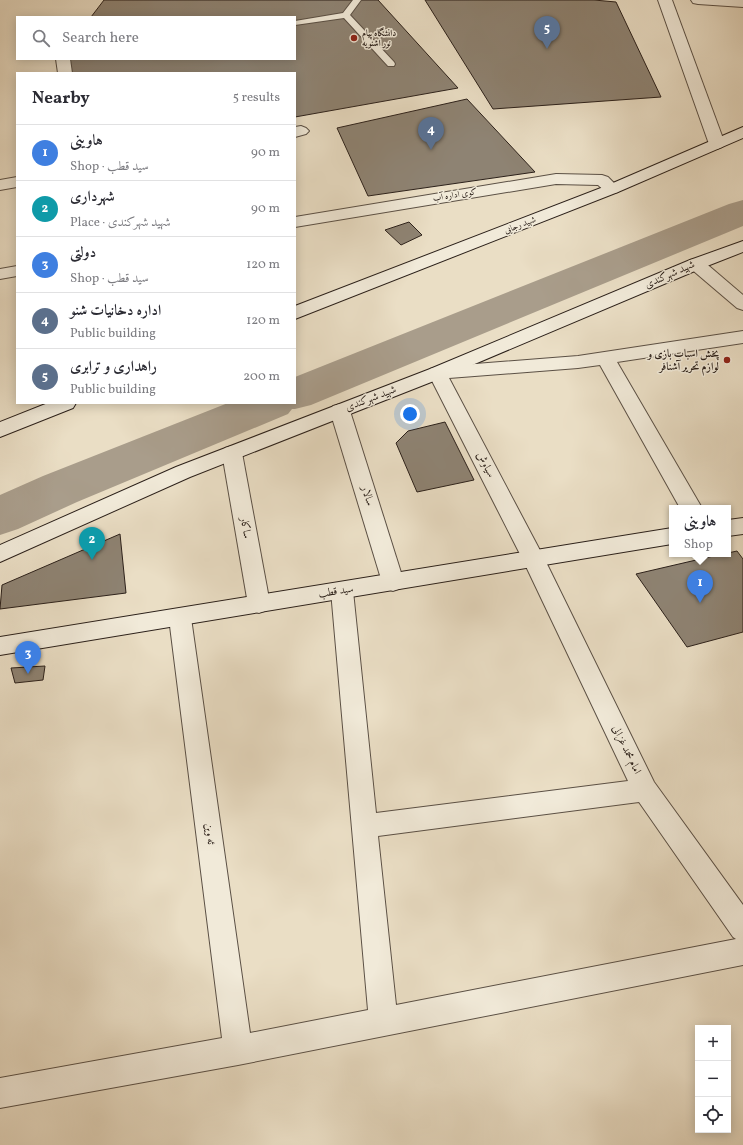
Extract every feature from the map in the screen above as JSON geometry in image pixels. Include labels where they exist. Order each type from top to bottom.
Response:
[{"type":"street","points":[[665,0],[717,144]]},
{"type":"street","points":[[698,0],[742,5]]},
{"type":"street","points":[[63,60],[65,72]]},
{"type":"street","name":"شهید رجایی","points":[[296,313],[612,189],[743,132]]},
{"type":"street","name":"کوی اداره آب","points":[[296,222],[470,192],[556,180],[602,180],[612,189]]},
{"type":"street","points":[[0,185],[16,182]]},
{"type":"street","name":"شهید شهرکندی","points":[[0,554],[182,472],[437,373],[696,264],[743,246]]},
{"type":"street","points":[[696,264],[743,304]]},
{"type":"street","points":[[0,274],[16,271]]},
{"type":"street","points":[[437,373],[578,362],[743,337]]},
{"type":"street","points":[[604,358],[689,505]]},
{"type":"street","name":"سیاوش","points":[[437,373],[533,558]]},
{"type":"street","points":[[0,430],[64,404]]},
{"type":"street","name":"سالار","points":[[340,411],[393,582]]},
{"type":"street","name":"ساکار","points":[[232,452],[258,604]]},
{"type":"street","points":[[731,528],[743,526]]},
{"type":"street","name":"سید قطب","points":[[0,646],[180,618],[669,536]]},
{"type":"street","name":"امام محمد غزالی","points":[[533,558],[645,790],[743,928]]},
{"type":"street","points":[[342,591],[383,1022]]},
{"type":"street","name":"ئه وین","points":[[180,618],[238,1050]]},
{"type":"street","points":[[364,826],[645,790]]},
{"type":"street","points":[[0,1094],[238,1050],[743,951]]},
{"type":"lane","points":[[296,22],[346,15],[357,0]]},
{"type":"lane","points":[[346,15],[391,64]]},
{"type":"building","name":"دانشگاه پیام نور اشنویه","points":[[104,0],[378,0],[458,88],[296,117],[296,72],[65,72],[63,60],[296,60],[296,16],[92,16]]},
{"type":"building","points":[[425,0],[594,0],[616,2],[661,97],[493,109]]},
{"type":"building","points":[[467,99],[535,172],[368,196],[337,128]]},
{"type":"building","points":[[409,222],[422,235],[401,245],[385,230]]},
{"type":"building","points":[[445,422],[474,480],[417,492],[396,443],[408,431]]},
{"type":"building","points":[[120,534],[126,593],[0,609],[2,585]]},
{"type":"building","points":[[737,551],[743,559],[743,632],[687,647],[636,574],[709,557],[731,557],[731,552]]},
{"type":"building","points":[[45,666],[43,680],[15,683],[11,668]]},
{"type":"waterway","points":[[296,394],[743,212]]},
{"type":"waterway","points":[[0,516],[60,489],[270,404]]},
{"type":"place","name":"دانشگاه پیام نور اشنویه","points":[[354,38]]},
{"type":"place","name":"راهداری و ترابری","points":[[547,49]]},
{"type":"place","name":"اداره دخانیات شنو","points":[[431,150]]},
{"type":"place","name":"پخش اسباب بازی و لوازم تحریر آشنافر","points":[[727,360]]},
{"type":"place","name":"شهرداری","points":[[92,560]]},
{"type":"place","name":"هاوینی","points":[[700,603]]},
{"type":"place","name":"دولتی","points":[[28,674]]}]
